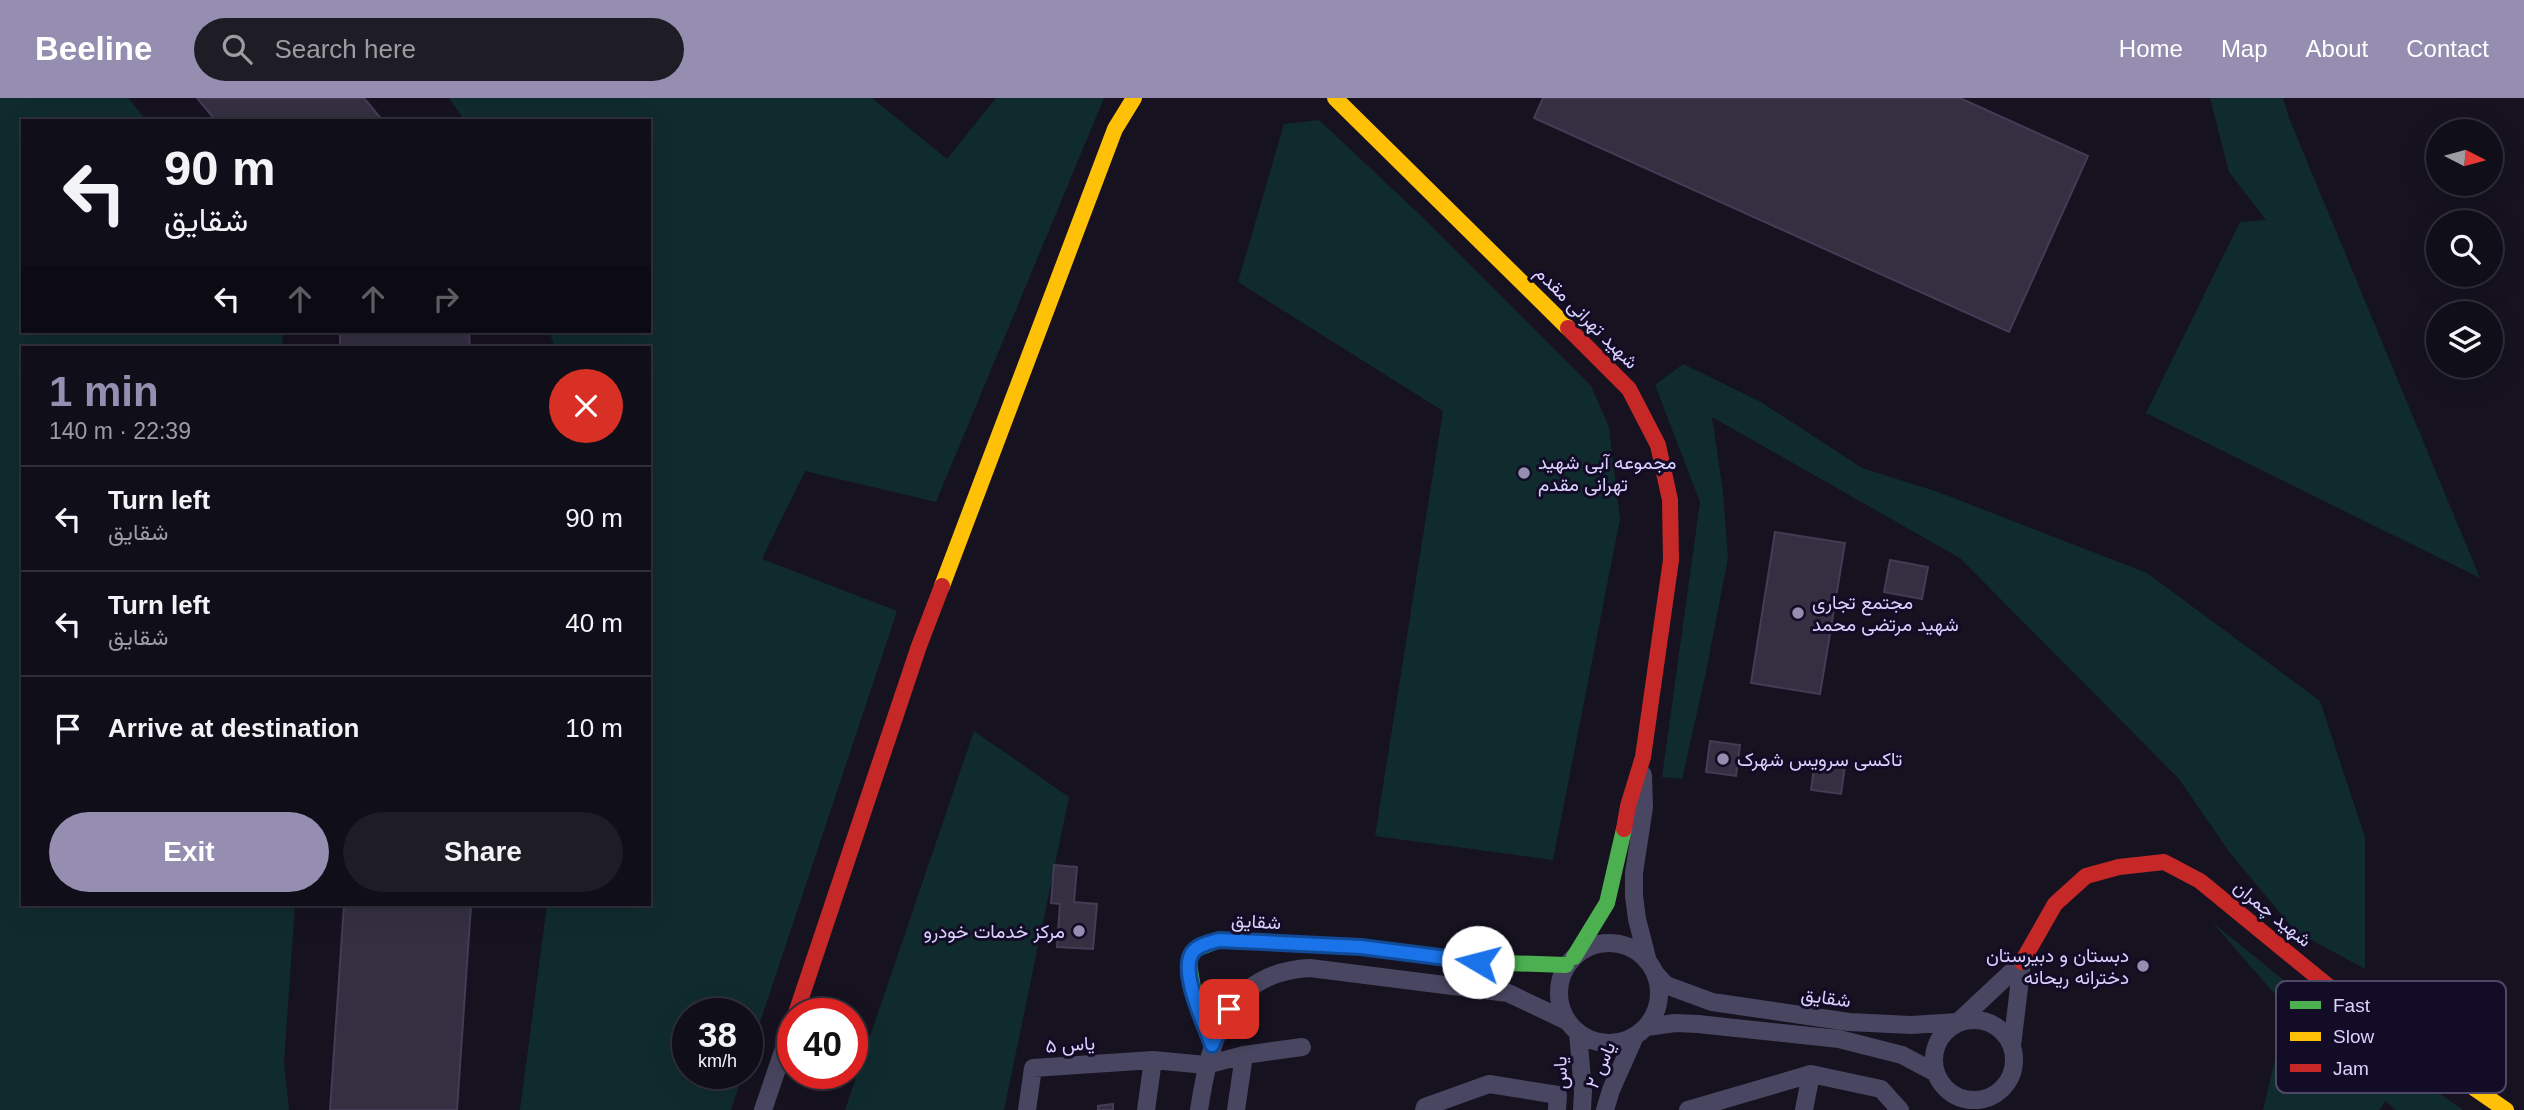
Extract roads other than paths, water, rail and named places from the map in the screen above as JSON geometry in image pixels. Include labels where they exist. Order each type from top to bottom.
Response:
[{"type":"street","points":[[801,998],[919,646],[1115,130],[1134,98]]},
{"type":"street","name":"شهید تهرانی مقدم","points":[[1335,98],[1629,389],[1658,445],[1670,500],[1671,560],[1643,757],[1628,806],[1607,903],[1570,961]]},
{"type":"street","name":"شهید تهرانی مقدم","points":[[1643,757],[1644,807],[1634,873],[1634,897],[1637,919],[1651,967]]},
{"type":"street","name":"شهید چمران","points":[[1958,1022],[2022,962],[2055,904],[2086,876],[2119,867],[2164,862],[2200,881],[2322,981]]},
{"type":"street","name":"شقایق","points":[[1212,1045],[1189,979],[1189,963],[1192,953],[1203,944],[1219,940],[1361,947],[1478,962],[1570,961]]},
{"type":"street","points":[[1199,1110],[1206,1065],[1229,1009],[1265,976],[1286,969],[1310,968],[1508,993],[1573,1027],[1591,1041],[1606,1044],[1621,1042],[1641,1031],[1656,1011],[1659,992],[1651,967],[1638,952],[1612,943],[1598,944],[1585,949],[1570,961],[1559,993],[1561,1008],[1573,1027]]},
{"type":"street","name":"شهید چمران","points":[[2012,1046],[2022,962]]},
{"type":"street","name":"شقایق","points":[[1651,967],[1666,985],[1712,1002],[1849,1022],[1911,1025],[1958,1022]]},
{"type":"street","points":[[1984,1020],[1996,1025],[2006,1034],[2012,1046],[2014,1068],[2010,1079],[2003,1088],[1983,1100],[1961,1104],[1941,1084],[1936,1073],[1935,1049],[1948,1028],[1958,1022],[1984,1020]]},
{"type":"street","name":"شقایق","points":[[1641,1031],[1675,1023],[1839,1038],[1902,1055],[1936,1073]]},
{"type":"street","name":"یاس","points":[[1573,1027],[1582,1110]]},
{"type":"street","name":"یاس ۲","points":[[1605,1110],[1614,1081],[1641,1031]]},
{"type":"street","points":[[1206,1065],[1244,1055],[1302,1047]]},
{"type":"street","points":[[1236,1110],[1244,1055]]},
{"type":"street","points":[[1146,1110],[1153,1060]]},
{"type":"street","name":"یاس ۵","points":[[1027,1110],[1032,1068],[1153,1060],[1206,1065]]},
{"type":"street","points":[[763,1110],[777,1069]]},
{"type":"street","points":[[1804,1110],[1811,1074]]},
{"type":"street","points":[[1688,1110],[1811,1074],[1881,1089],[1900,1110]]},
{"type":"street","points":[[1424,1110],[1424,1107],[1489,1084],[1558,1095],[1557,1110],[1582,1110]]},
{"type":"street","points":[[2002,1110],[2003,1088]]},
{"type":"street","name":"شهید چمران","points":[[2481,1093],[2506,1110]]},
{"type":"place","name":"مجموعه آبی شهید تهرانی مقدم","points":[[1524,473]]},
{"type":"place","name":"مجتمع تجاری شهید مرتضی محمد","points":[[1798,613]]},
{"type":"place","name":"تاکسی سرویس شهرک","points":[[1723,759]]},
{"type":"place","name":"مرکز خدمات خودرو","points":[[1079,931]]},
{"type":"place","name":"دبستان و دبیرستان دخترانه ریحانه","points":[[2143,966]]}]
